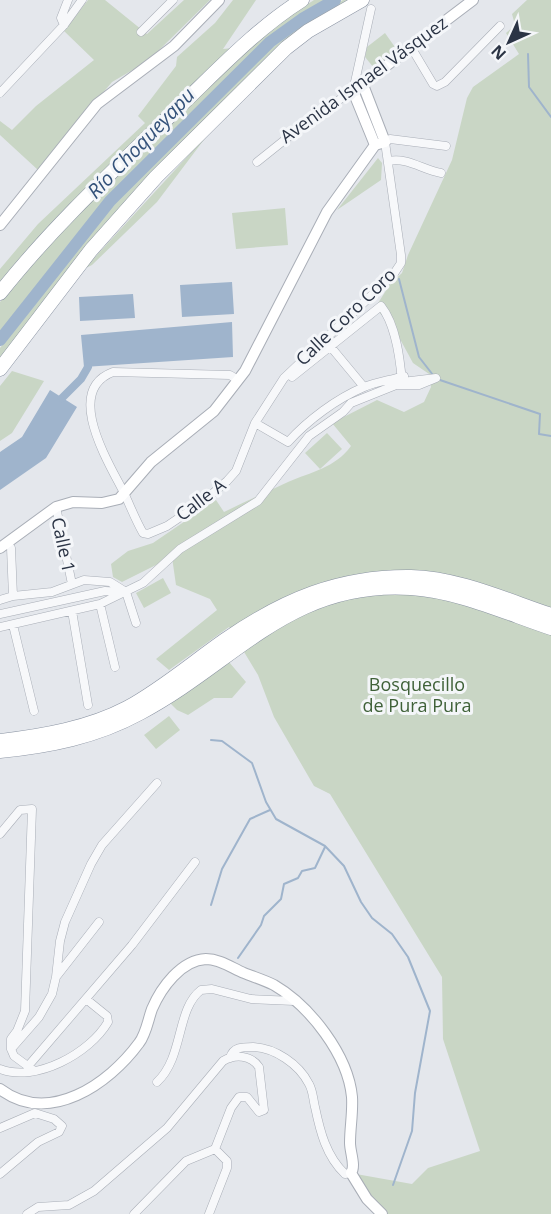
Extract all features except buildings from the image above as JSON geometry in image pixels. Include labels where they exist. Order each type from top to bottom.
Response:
[{"type":"highway","points":[[0,293],[54,231],[109,174],[259,31],[302,0]]},
{"type":"highway","points":[[0,369],[91,250],[156,177],[286,48],[308,31],[367,5]]},
{"type":"highway","points":[[0,741],[68,729],[124,709],[175,678],[226,639],[296,597],[347,582],[411,577],[436,580],[469,588],[551,615]]},
{"type":"highway","points":[[0,751],[70,740],[108,728],[147,709],[297,609],[320,599],[349,592],[378,588],[435,590],[551,628]]},
{"type":"street","points":[[64,25],[61,18],[68,0]]},
{"type":"street","points":[[0,93],[64,25],[82,0]]},
{"type":"street","points":[[141,32],[173,0]]},
{"type":"street","points":[[0,225],[96,104],[174,46],[219,0]]},
{"type":"street","name":"Avenida Ismael Vásquez","points":[[257,162],[317,114],[358,88],[473,0]]},
{"type":"street","points":[[358,88],[367,5]]},
{"type":"street","points":[[411,47],[433,84],[437,86],[445,82],[500,26]]},
{"type":"street","name":"Calle Coro Coro","points":[[283,382],[340,323],[393,275],[401,263],[389,161],[358,88]]},
{"type":"street","points":[[3,545],[56,507],[73,502],[113,502],[124,494],[151,462],[214,411],[238,380],[327,212],[380,144],[390,139],[447,146]]},
{"type":"street","points":[[389,161],[401,159],[441,173]]},
{"type":"street","points":[[283,382],[381,306],[388,315],[400,356],[401,380]]},
{"type":"street","points":[[330,345],[364,387]]},
{"type":"street","points":[[124,494],[101,448],[90,403],[97,384],[113,372],[230,375],[238,380]]},
{"type":"street","points":[[0,627],[100,604],[143,584],[180,549],[258,501],[309,436],[351,403],[396,385],[419,385],[436,378],[401,380],[364,387],[320,413],[288,442],[255,423]]},
{"type":"street","name":"Calle A","points":[[124,494],[143,532],[148,534],[166,526],[204,501],[236,471],[255,423],[283,382]]},
{"type":"street","name":"Calle 1","points":[[56,507],[72,584]]},
{"type":"street","points":[[3,545],[11,548],[13,596]]},
{"type":"street","points":[[0,600],[13,596],[52,592],[84,580],[110,582],[126,592],[136,623]]},
{"type":"street","points":[[0,614],[105,591],[126,592]]},
{"type":"street","points":[[100,604],[116,667]]},
{"type":"street","points":[[72,611],[88,705]]},
{"type":"street","points":[[13,625],[34,711]]},
{"type":"street","points":[[11,1049],[48,1004],[56,977],[60,941],[65,922],[91,864],[102,845],[156,783]]},
{"type":"street","points":[[0,834],[20,810],[32,808],[25,1011],[11,1039],[14,1056],[31,1067]]},
{"type":"street","points":[[31,1067],[132,945],[195,862]]},
{"type":"street","points":[[56,977],[99,922]]},
{"type":"street","points":[[0,1089],[25,1101],[69,1100],[96,1086],[137,1046],[158,996],[167,984],[192,963],[208,959],[221,962],[273,985],[294,1001],[335,1048],[348,1079],[352,1111],[350,1142],[354,1167],[351,1173]]},
{"type":"street","points":[[157,1082],[170,1067],[184,1025],[188,1004],[201,990],[212,988],[251,999],[294,1001]]},
{"type":"street","points":[[0,1069],[14,1073],[67,1060],[108,1024],[107,1016],[86,999]]},
{"type":"street","points":[[27,1214],[38,1207],[69,1205],[94,1191],[167,1128],[211,1073],[230,1058],[232,1052],[239,1047],[266,1048],[277,1052],[290,1063],[310,1086],[322,1137],[331,1157],[345,1174],[351,1173]]},
{"type":"street","points":[[134,1214],[186,1161],[215,1149],[231,1108],[239,1097],[247,1097],[259,1112],[265,1107],[260,1072],[256,1063],[245,1057],[230,1058]]},
{"type":"street","points":[[25,1101],[29,1113]]},
{"type":"street","points":[[0,1128],[29,1113],[54,1119],[60,1122],[62,1129],[38,1142],[0,1174]]},
{"type":"street","points":[[209,1214],[227,1168],[227,1161],[215,1149]]},
{"type":"street","points":[[351,1173],[367,1199],[382,1214]]},
{"type":"green space","points":[[88,0],[105,0],[147,34],[184,0],[210,0],[148,61],[112,82],[38,170],[0,135],[0,121],[12,130],[36,106],[94,60],[64,31]]},
{"type":"green space","points":[[233,0],[256,0],[223,49],[233,48],[84,191],[0,282],[0,269],[38,224],[145,123],[138,116],[176,66],[177,57],[215,23]]},
{"type":"green space","points":[[314,0],[328,0],[268,39],[106,199],[0,334],[0,302],[56,236],[249,48],[273,27]]},
{"type":"green space","points":[[343,0],[355,0],[266,60],[0,359],[0,348],[113,205],[268,51],[305,22]]},
{"type":"green space","name":"Bosquecillo de Pura Pura","points":[[527,0],[551,0],[551,1214],[383,1214],[356,1174],[412,1184],[428,1168],[480,1151],[443,1039],[442,977],[330,794],[314,786],[274,717],[258,675],[229,627],[169,670],[156,659],[217,610],[210,599],[176,585],[172,557],[122,582],[113,577],[111,564],[128,551],[153,543],[216,500],[224,512],[338,460],[351,446],[332,423],[377,400],[404,412],[424,402],[431,387],[430,381],[435,378],[413,363],[394,328],[375,308],[390,284],[402,273],[452,160],[467,98],[473,87],[519,54],[506,33],[515,25],[512,14]]},
{"type":"green space","points":[[385,33],[397,50],[374,68],[365,57],[367,47]]},
{"type":"green space","points":[[209,133],[157,202],[92,265],[84,269]]},
{"type":"green space","points":[[378,158],[382,163],[381,180],[337,210]]},
{"type":"green space","points":[[285,208],[288,245],[236,249],[232,213]]},
{"type":"green space","points":[[12,371],[44,381],[12,433],[0,441],[0,386]]},
{"type":"green space","points":[[327,433],[342,449],[320,469],[305,453]]},
{"type":"green space","points":[[163,578],[171,593],[144,608],[136,593]]},
{"type":"green space","points":[[229,662],[246,682],[232,698],[214,698],[188,715],[177,710],[169,702]]},
{"type":"green space","points":[[169,716],[180,730],[156,749],[144,735]]},
{"type":"water","points":[[232,282],[234,314],[182,317],[180,285]]},
{"type":"water","points":[[133,294],[135,318],[80,321],[79,297]]},
{"type":"water","points":[[232,322],[233,357],[84,367],[81,335]]},
{"type":"water","points":[[50,390],[77,407],[46,458],[0,490],[0,452],[22,437]]},
{"type":"waterway","name":"Río Choqueyapu","points":[[0,340],[110,201],[270,42],[302,19],[335,0]]},
{"type":"waterway","points":[[528,54],[529,87],[551,117]]},
{"type":"waterway","points":[[399,279],[419,357],[433,375]]},
{"type":"waterway","points":[[62,398],[81,379],[88,367]]},
{"type":"waterway","points":[[437,379],[540,414],[539,434],[551,436]]},
{"type":"waterway","points":[[211,740],[222,741],[252,763],[266,802],[276,819],[325,846],[344,866],[361,902],[372,918],[392,934],[408,957],[430,1011],[415,1093],[412,1131],[393,1185]]},
{"type":"waterway","points":[[211,905],[222,869],[250,819],[270,810]]},
{"type":"waterway","points":[[238,958],[261,925],[264,916],[281,899],[284,884],[298,878],[302,871],[315,868],[325,847]]}]
